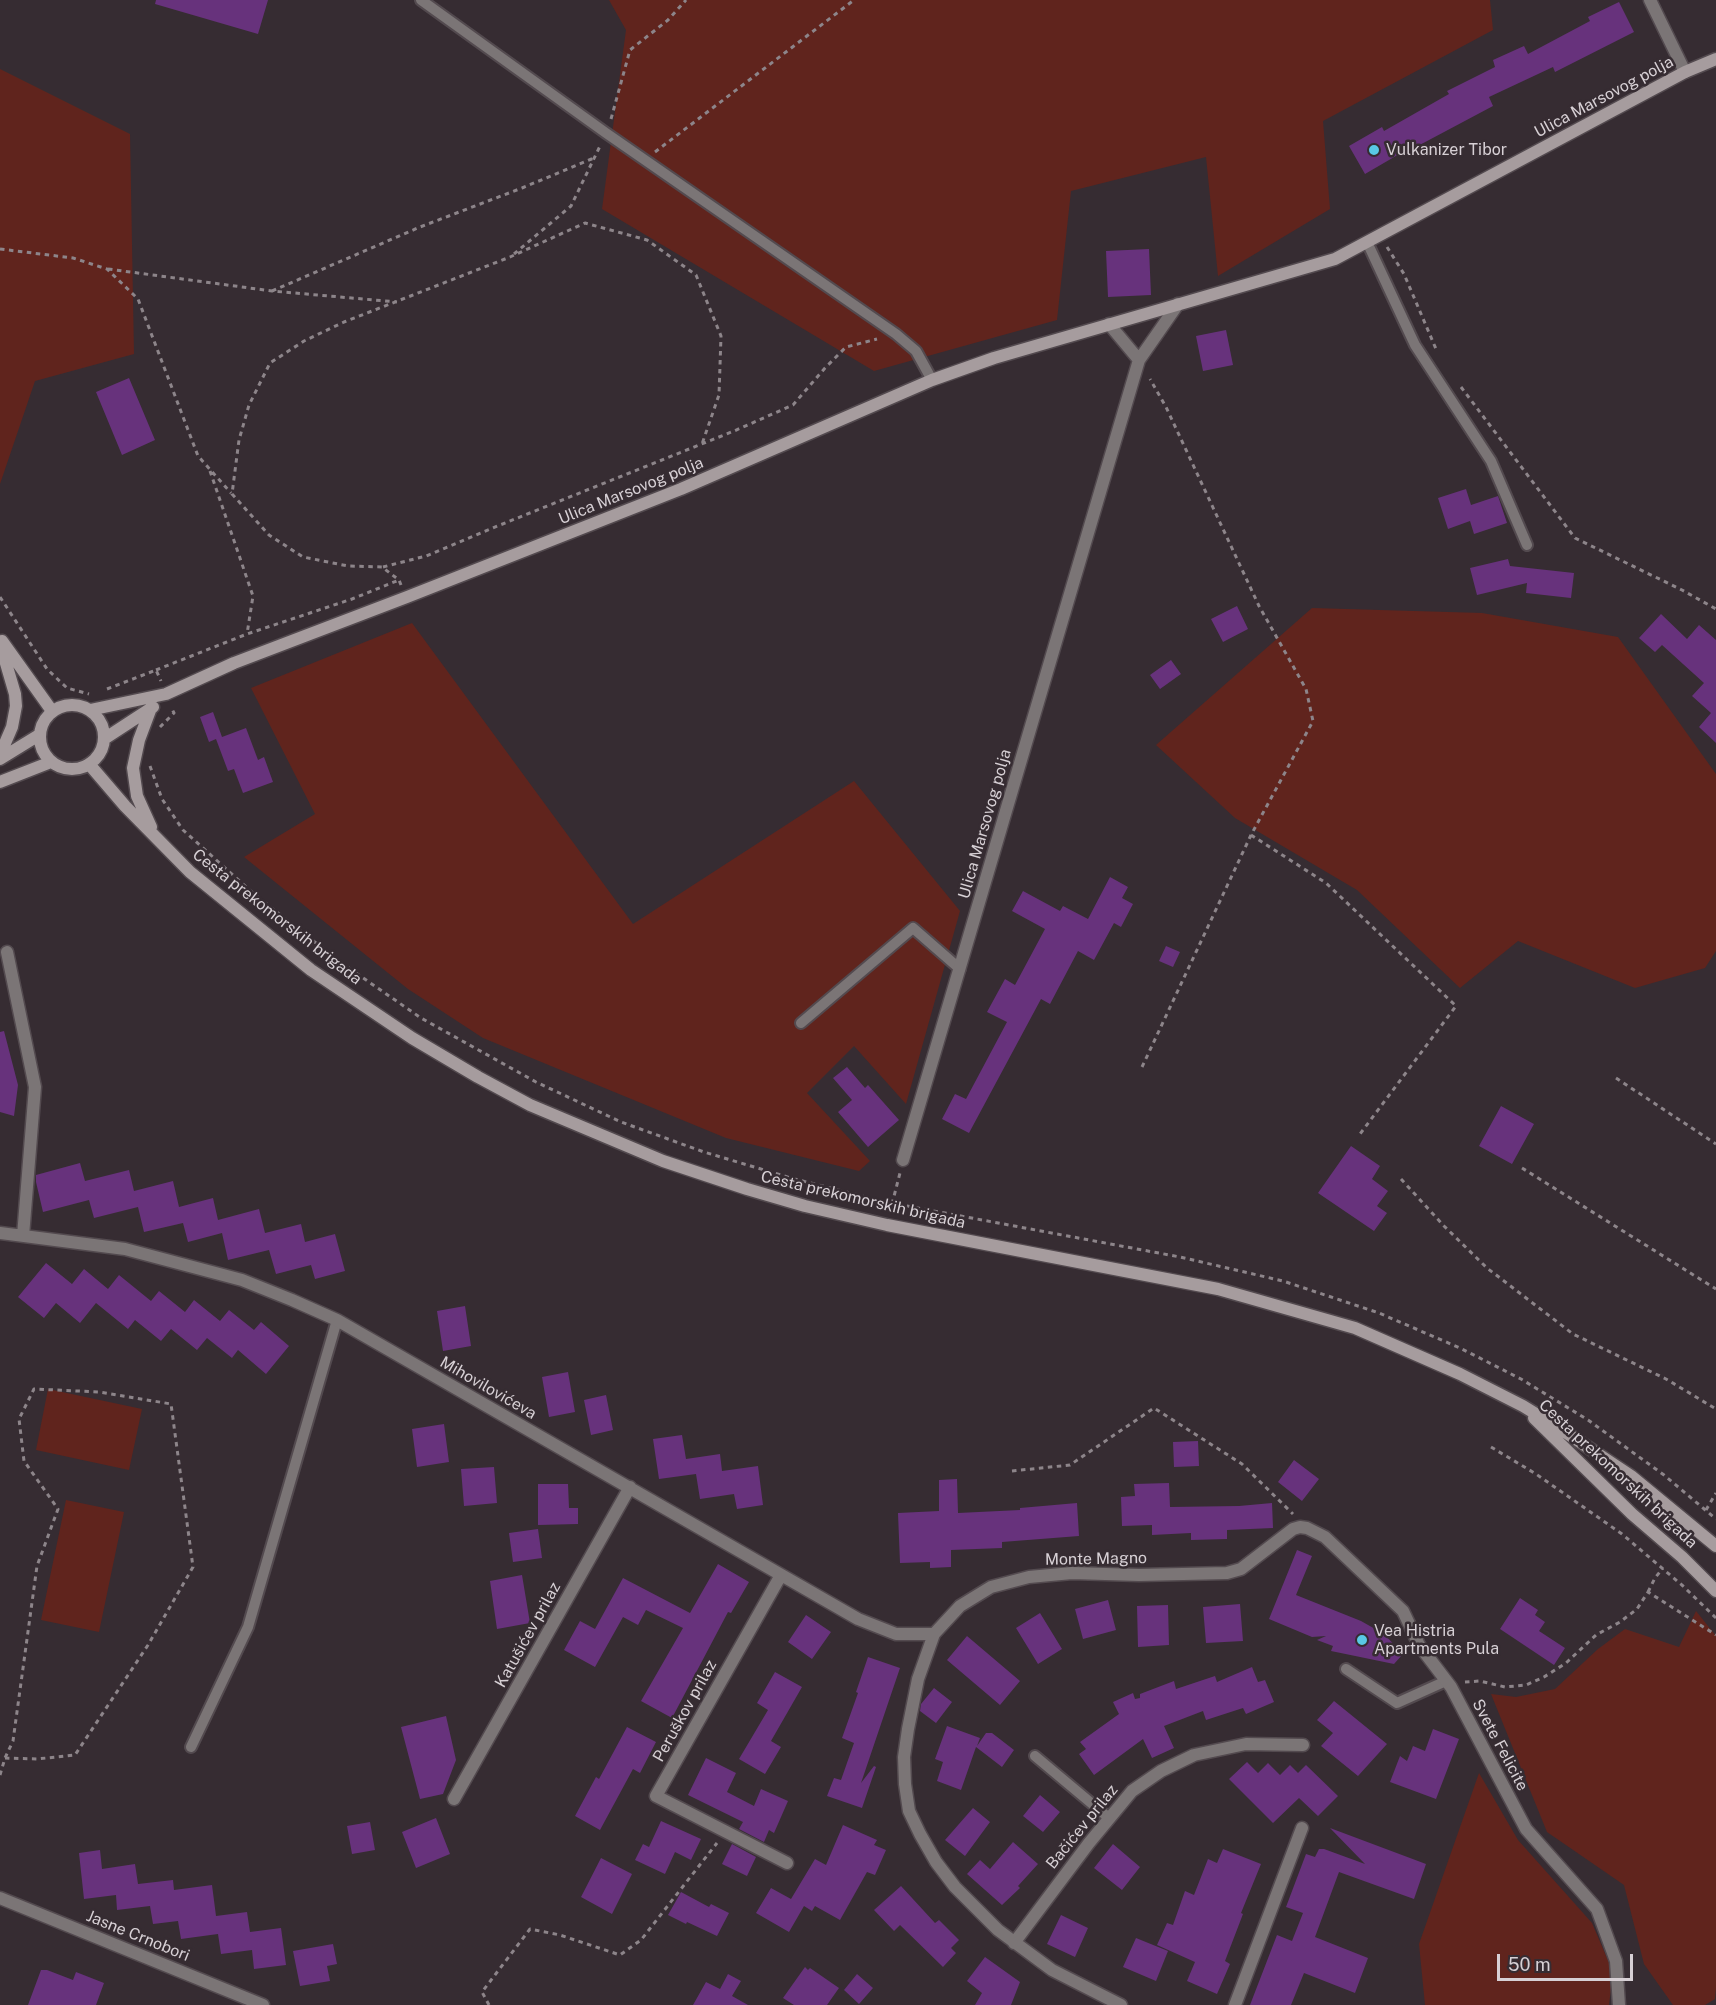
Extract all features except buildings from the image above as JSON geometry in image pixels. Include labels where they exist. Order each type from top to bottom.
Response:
[{"type":"main road","name":"Ulica Marsovog polja","points":[[90,710],[166,694],[234,663],[681,489],[932,380],[994,358],[1335,259],[1685,72],[1716,59]]},
{"type":"main road","points":[[0,637],[52,711]]},
{"type":"main road","points":[[0,643],[16,706],[12,727],[0,757]]},
{"type":"main road","name":"Ulica Marsovog polja","points":[[104,739],[152,708],[166,694]]},
{"type":"main road","points":[[71,704],[90,710],[102,725],[104,739],[100,752],[89,764],[74,769],[62,768],[51,762],[41,747],[39,735],[41,725],[52,711],[71,704]]},
{"type":"main road","points":[[152,708],[139,740],[134,768],[137,796],[157,839]]},
{"type":"main road","points":[[0,757],[39,735]]},
{"type":"main road","points":[[0,782],[51,762]]},
{"type":"main road","name":"Cesta prekomorskih brigada","points":[[89,764],[190,872],[303,963],[372,1012],[478,1077],[530,1105],[704,1176],[804,1206],[887,1225],[1218,1289],[1325,1318],[1425,1358],[1523,1406],[1631,1476],[1716,1546]]},
{"type":"main road","name":"Cesta prekomorskih brigada","points":[[1523,1406],[1632,1514],[1682,1557],[1716,1591]]},
{"type":"street","points":[[1650,0],[1685,72]]},
{"type":"street","name":"Ulica Marsovog polja","points":[[903,1160],[1139,360],[1178,304]]},
{"type":"street","points":[[1109,324],[1139,360]]},
{"type":"street","points":[[7,952],[35,1087],[23,1236]]},
{"type":"street","name":"Mihovilovićeva","points":[[0,1233],[125,1249],[242,1280],[337,1320],[867,1623],[896,1634],[934,1634]]},
{"type":"street","name":"Katušićev prilaz","points":[[454,1799],[630,1487]]},
{"type":"street","name":"Monte Magno","points":[[1121,2005],[1052,1970],[1014,1943],[976,1910],[936,1862],[909,1811],[904,1757],[918,1679],[934,1634],[960,1606],[991,1587],[1029,1577],[1072,1573],[1139,1575],[1227,1573],[1241,1569],[1293,1529],[1307,1528]]},
{"type":"street","name":"Svete Felicite","points":[[1307,1528],[1325,1537],[1403,1611],[1419,1645],[1449,1684],[1526,1829],[1597,1909],[1616,1961],[1619,2005]]},
{"type":"street","name":"Peruškov prilaz","points":[[725,1832],[656,1796],[781,1575]]},
{"type":"street","name":"Bačićev prilaz","points":[[1014,1943],[1089,1842],[1132,1791],[1161,1771],[1194,1755],[1246,1744],[1303,1745]]},
{"type":"street","points":[[1235,2005],[1302,1828]]},
{"type":"street","points":[[725,1832],[787,1863]]},
{"type":"street","name":"Jasne Crnobori","points":[[0,1898],[263,2005]]},
{"type":"lane","points":[[421,0],[606,134],[896,334],[916,351],[932,380]]},
{"type":"lane","points":[[1366,242],[1415,345],[1491,461],[1527,545]]},
{"type":"lane","points":[[801,1023],[913,928],[960,969]]},
{"type":"lane","points":[[192,1748],[248,1627],[337,1320]]},
{"type":"lane","points":[[1346,1669],[1396,1702],[1449,1684]]},
{"type":"lane","points":[[1035,1756],[1109,1818]]},
{"type":"path","points":[[510,257],[571,206],[606,134],[630,50],[668,20],[686,0]]},
{"type":"path","points":[[644,160],[854,0]]},
{"type":"path","points":[[272,291],[420,226],[594,158]]},
{"type":"path","points":[[232,494],[239,440],[246,414],[270,363],[304,341],[344,322],[510,257],[585,224],[647,240],[696,275],[721,336],[719,395],[702,444]]},
{"type":"path","points":[[1380,236],[1404,274],[1441,359]]},
{"type":"path","points":[[0,249],[73,258],[106,269],[272,291],[398,302]]},
{"type":"path","points":[[106,269],[138,299],[198,456],[269,535],[303,557],[348,566],[382,567],[426,556],[702,444],[793,405],[846,347],[896,334]]},
{"type":"path","points":[[1139,360],[1166,407],[1259,606],[1306,689],[1313,721],[1251,835],[1142,1067]]},
{"type":"path","points":[[1455,378],[1575,538],[1716,609]]},
{"type":"path","points":[[210,469],[254,596],[247,634]]},
{"type":"path","points":[[382,567],[399,580],[407,597]]},
{"type":"path","points":[[105,690],[247,634],[352,599],[399,580]]},
{"type":"path","points":[[0,597],[47,669],[57,679],[67,688],[91,694],[98,692]]},
{"type":"path","points":[[156,670],[174,713],[159,728]]},
{"type":"path","points":[[149,763],[162,799],[183,830],[254,894],[340,962],[422,1018],[536,1082],[621,1122],[704,1152],[791,1178],[892,1204],[1180,1257],[1283,1281],[1379,1313],[1460,1348],[1511,1374],[1588,1420],[1665,1476],[1716,1519]]},
{"type":"path","points":[[1251,835],[1326,883],[1456,1006],[1360,1134]]},
{"type":"path","points":[[1616,1078],[1716,1144]]},
{"type":"path","points":[[892,1204],[903,1160]]},
{"type":"path","points":[[1521,1168],[1716,1290]]},
{"type":"path","points":[[1401,1179],[1487,1268],[1573,1334],[1666,1379],[1716,1409]]},
{"type":"path","points":[[0,1775],[5,1758],[13,1741],[37,1566],[57,1509],[24,1461],[19,1419],[33,1389],[100,1392],[171,1404],[193,1567],[148,1645],[75,1755],[37,1759],[5,1758]]},
{"type":"path","points":[[1012,1472],[1070,1465],[1154,1408],[1242,1464],[1307,1528]]},
{"type":"path","points":[[1491,1447],[1536,1474],[1623,1534],[1716,1618]]},
{"type":"path","points":[[1706,1510],[1716,1493]]},
{"type":"path","points":[[1449,1684],[1473,1681],[1505,1687],[1544,1677],[1566,1663],[1596,1635],[1620,1622],[1637,1609],[1655,1578],[1663,1569]]},
{"type":"path","points":[[1648,1592],[1716,1635]]},
{"type":"path","points":[[489,2005],[482,1992],[530,1929],[560,1935],[620,1955],[641,1940],[725,1832]]},
{"type":"shaded area","points":[[609,0],[1490,0],[1493,30],[1323,121],[1330,209],[1218,276],[1206,157],[1071,191],[1057,320],[874,371],[602,209],[626,30]]},
{"type":"shaded area","points":[[0,69],[130,134],[134,354],[35,381],[0,484]]},
{"type":"shaded area","points":[[1312,608],[1482,613],[1618,637],[1716,774],[1716,951],[1705,968],[1635,988],[1518,941],[1460,988],[1357,890],[1235,818],[1156,745]]},
{"type":"shaded area","points":[[412,623],[633,924],[854,781],[960,911],[906,1104],[854,1046],[807,1093],[870,1161],[859,1171],[726,1138],[483,1038],[408,989],[244,857],[315,814],[251,688]]},
{"type":"shaded area","points":[[48,1389],[142,1409],[129,1470],[36,1450]]},
{"type":"shaded area","points":[[66,1500],[124,1512],[99,1632],[41,1620]]},
{"type":"shaded area","points":[[1696,1611],[1716,1636],[1716,1988],[1715,1999],[1705,2005],[1673,2005],[1644,1964],[1624,1885],[1547,1832],[1491,1694],[1516,1697],[1555,1689],[1598,1649],[1625,1629],[1679,1647]]},
{"type":"shaded area","points":[[1479,1773],[1518,1840],[1592,1923],[1613,1972],[1609,2005],[1425,2005],[1419,1944]]},
{"type":"place","name":"Vulkanizer Tibor","points":[[1374,150]]},
{"type":"place","name":"Vea Histria Apartments Pula","points":[[1362,1640]]}]
